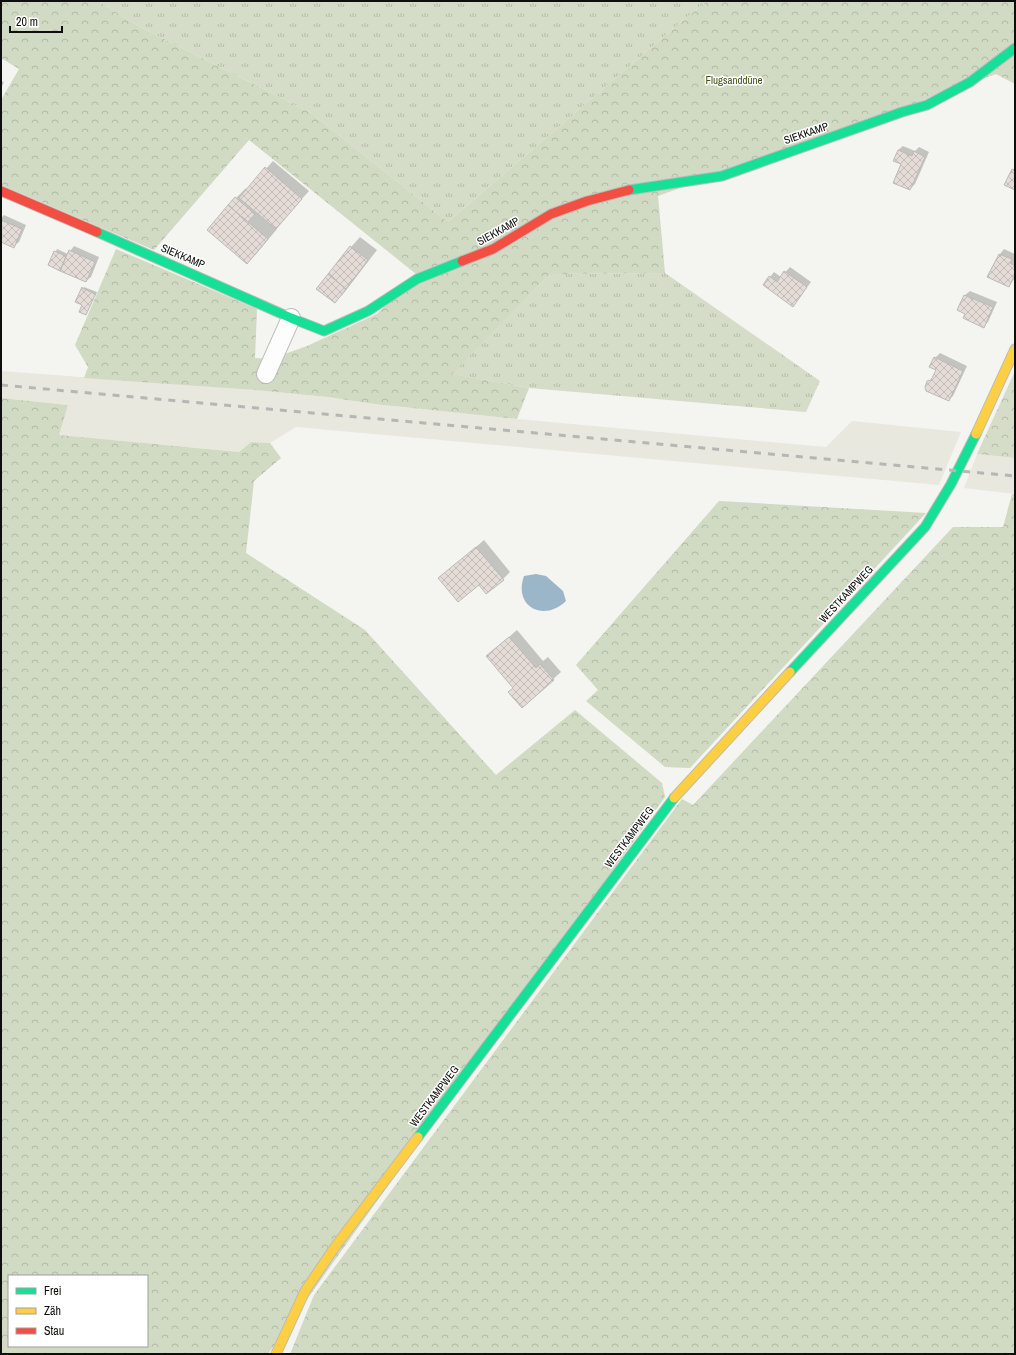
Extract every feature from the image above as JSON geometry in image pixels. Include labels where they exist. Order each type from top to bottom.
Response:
[{"type":"street","name":"SIEKKAMP","points":[[1,192],[196,274],[291,318],[324,331],[368,311],[416,279],[493,249],[551,214],[587,201],[625,191],[722,176],[902,112],[927,105],[970,82],[1015,48]]},
{"type":"street","points":[[266,374],[291,318]]},
{"type":"street","name":"WESTKAMPWEG","points":[[276,1354],[305,1291],[337,1244],[680,790],[925,527],[942,502],[958,471],[1015,349]]},
{"type":"shaded area","points":[[1,371],[255,390],[517,419],[826,447],[852,421],[961,432],[939,485],[296,427],[270,443],[251,442],[239,452],[58,435],[68,405],[1,398]]},
{"type":"shaded area","points":[[977,454],[1015,458],[1015,494],[964,488]]},
{"type":"green space","name":"Flugsanddüne","points":[[1,1],[98,1],[140,27],[311,113],[448,222],[707,1],[1015,1],[1015,84],[996,74],[658,196],[665,273],[550,274],[452,374],[529,388],[517,419],[255,390],[84,378],[88,367],[75,345],[116,249],[257,309],[255,358],[271,359],[307,346],[377,314],[416,274],[249,140],[154,250],[1,185],[1,100],[19,69],[1,58]]},
{"type":"green space","points":[[98,1],[707,1],[448,222],[311,113],[140,27]]},
{"type":"green space","points":[[665,273],[820,381],[806,412],[529,388],[451,374],[550,274]]},
{"type":"green space","points":[[1015,371],[1015,458],[977,454]]},
{"type":"green space","points":[[1,398],[68,405],[59,435],[239,452],[251,442],[270,443],[281,458],[254,481],[246,553],[365,630],[496,775],[575,710],[662,783],[665,797],[268,1354],[1,1354]]},
{"type":"green space","points":[[1012,494],[1015,494],[1015,1354],[290,1354],[314,1295],[682,799],[693,805],[953,527],[1003,527]]},
{"type":"green space","points":[[719,501],[926,513],[690,768],[665,767],[586,701],[598,690],[576,665]]},
{"type":"water","points":[[536,574],[546,576],[563,591],[566,601],[548,611],[540,611],[532,608],[526,603],[523,596],[522,587],[524,576]]},
{"type":"building","points":[[898,150],[912,156],[914,151],[925,157],[910,190],[893,183],[901,164],[893,161]]},
{"type":"building","points":[[265,167],[302,199],[276,229],[239,198]]},
{"type":"building","points":[[1012,169],[1015,170],[1015,190],[1004,185]]},
{"type":"building","points":[[235,197],[255,214],[248,222],[228,205]]},
{"type":"building","points":[[228,205],[268,239],[247,264],[207,230]]},
{"type":"building","points":[[1,220],[22,229],[14,248],[1,242]]},
{"type":"building","points":[[350,246],[368,260],[346,289],[328,274]]},
{"type":"building","points":[[69,250],[95,262],[86,282],[60,271]]},
{"type":"building","points":[[54,251],[66,256],[60,271],[48,265]]},
{"type":"building","points":[[999,254],[1012,259],[1010,263],[1015,266],[1015,274],[1009,287],[987,277]]},
{"type":"building","points":[[784,271],[807,287],[793,307],[763,285],[769,276],[777,282]]},
{"type":"building","points":[[328,274],[346,289],[335,303],[316,289]]},
{"type":"building","points":[[82,287],[95,294],[96,293],[86,315],[79,312],[82,305],[75,302]]},
{"type":"building","points":[[964,295],[993,307],[984,328],[963,318],[965,314],[957,310]]},
{"type":"building","points":[[934,357],[963,371],[949,401],[926,391],[925,387],[927,381],[931,380],[936,370],[929,367]]},
{"type":"building","points":[[476,547],[504,580],[486,594],[479,585],[458,602],[438,578]]},
{"type":"building","points":[[509,637],[536,668],[540,664],[554,680],[522,708],[508,692],[513,688],[486,656]]},
{"type":"railway","points":[[1,385],[1015,476]]},
{"type":"traffic: fast","points":[[629,190],[722,176],[902,112],[927,105],[970,82],[1015,48]]},
{"type":"traffic: fast","points":[[97,232],[291,318],[324,331],[368,311],[417,279],[462,261]]},
{"type":"traffic: fast","points":[[790,672],[925,527],[951,484],[976,434]]},
{"type":"traffic: fast","points":[[418,1137],[674,798]]},
{"type":"traffic: slow","points":[[976,434],[1015,349]]},
{"type":"traffic: slow","points":[[674,798],[790,672]]},
{"type":"traffic: slow","points":[[276,1354],[305,1291],[337,1244],[418,1137]]},
{"type":"traffic: jam","points":[[462,261],[493,249],[551,214],[587,201],[629,190]]},
{"type":"traffic: jam","points":[[1,191],[97,232]]}]
